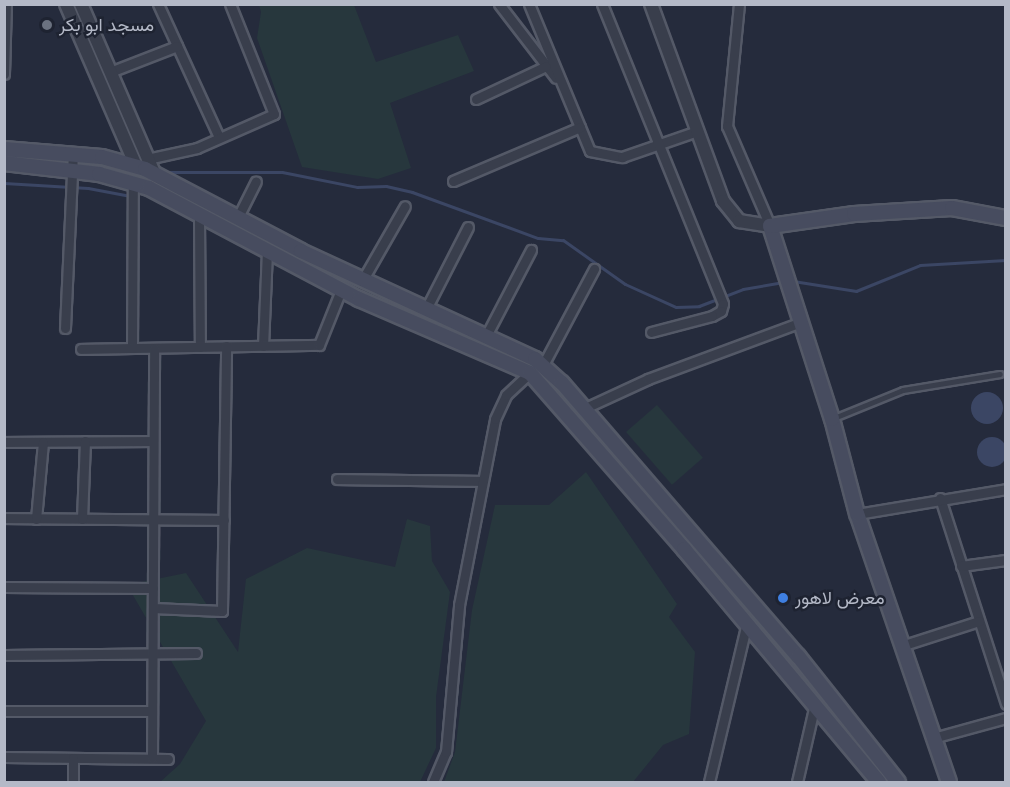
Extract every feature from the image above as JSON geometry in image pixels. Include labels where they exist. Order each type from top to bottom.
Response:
[{"type":"main road","points":[[4,149],[141,162],[154,173],[237,219],[362,281],[487,334],[543,365],[798,656],[898,783]]},
{"type":"main road","points":[[4,163],[134,182],[341,290],[530,373],[747,623],[879,783]]},
{"type":"main road","points":[[949,783],[856,514],[832,419],[770,226],[854,214],[952,208],[1005,218]]},
{"type":"main road","points":[[341,290],[348,274]]},
{"type":"main road","points":[[684,549],[697,540]]},
{"type":"street","points":[[4,74],[6,4]]},
{"type":"street","points":[[66,4],[96,57],[141,162]]},
{"type":"street","points":[[81,4],[96,57],[110,72],[141,162]]},
{"type":"street","points":[[158,4],[219,137]]},
{"type":"street","points":[[141,162],[197,148],[274,114],[230,4]]},
{"type":"street","points":[[499,4],[562,84]]},
{"type":"street","points":[[529,4],[590,151],[622,157],[697,131]]},
{"type":"street","points":[[602,4],[723,304],[721,311],[712,316],[651,332]]},
{"type":"street","points":[[651,4],[697,131],[733,217],[744,223],[770,226],[728,126],[739,4]]},
{"type":"street","points":[[110,72],[177,46]]},
{"type":"street","points":[[476,99],[546,66]]},
{"type":"street","points":[[453,181],[580,127]]},
{"type":"street","points":[[65,328],[69,195],[73,155]]},
{"type":"street","points":[[237,219],[256,181]]},
{"type":"street","points":[[132,348],[134,182]]},
{"type":"street","points":[[362,281],[405,206]]},
{"type":"street","points":[[199,216],[200,347]]},
{"type":"street","points":[[426,309],[468,227]]},
{"type":"street","points":[[487,334],[531,250]]},
{"type":"street","points":[[263,346],[267,251]]},
{"type":"street","points":[[543,365],[594,269]]},
{"type":"street","points":[[81,349],[319,345],[341,290]]},
{"type":"street","points":[[583,409],[648,379],[801,322]]},
{"type":"street","points":[[153,608],[222,611],[226,346]]},
{"type":"street","points":[[152,758],[154,348]]},
{"type":"street","points":[[433,783],[446,752],[459,605],[497,409],[506,394],[530,373]]},
{"type":"street","points":[[82,519],[85,441]]},
{"type":"street","points":[[4,442],[153,441]]},
{"type":"street","points":[[36,519],[43,442]]},
{"type":"street","points":[[338,479],[482,481]]},
{"type":"street","points":[[856,514],[940,498],[1005,489]]},
{"type":"street","points":[[940,498],[1005,704]]},
{"type":"street","points":[[4,519],[224,520]]},
{"type":"street","points":[[961,566],[1005,560]]},
{"type":"street","points":[[4,587],[153,588]]},
{"type":"street","points":[[901,646],[979,621]]},
{"type":"street","points":[[710,783],[747,623]]},
{"type":"street","points":[[4,655],[196,653]]},
{"type":"street","points":[[797,783],[815,704]]},
{"type":"street","points":[[4,711],[152,711]]},
{"type":"street","points":[[933,738],[1005,718]]},
{"type":"street","points":[[4,757],[168,759]]},
{"type":"street","points":[[73,758],[73,783]]},
{"type":"lane","points":[[832,419],[903,390],[1000,374]]},
{"type":"shaded area","points":[[259,5],[354,5],[376,62],[458,35],[474,71],[390,103],[411,168],[378,179],[302,167],[257,38],[261,12]]},
{"type":"shaded area","points":[[657,405],[703,458],[672,485],[626,432]]},
{"type":"shaded area","points":[[586,472],[677,604],[669,617],[695,652],[689,734],[663,745],[633,782],[444,782],[455,752],[472,610],[495,505],[549,505]]},
{"type":"shaded area","points":[[407,519],[430,526],[432,561],[450,592],[436,697],[436,748],[420,782],[160,782],[180,764],[206,721],[127,585],[186,573],[238,652],[246,579],[307,548],[395,567]]},
{"type":"water","points":[[987,392],[998,397],[1003,408],[998,419],[987,424],[976,419],[971,408],[976,397]]},
{"type":"water","points":[[992,437],[1003,441],[1007,452],[1003,463],[992,467],[981,463],[977,452],[981,441]]},
{"type":"waterway","points":[[170,172],[282,172],[357,187],[386,186],[412,192],[538,238],[563,240],[625,284],[676,307],[699,306],[743,289],[783,282]]},
{"type":"waterway","points":[[4,183],[88,188],[130,196]]},
{"type":"waterway","points":[[793,281],[856,291],[920,265],[1006,260]]},
{"type":"place","name":"مسجد ابو بكر","points":[[47,25]]},
{"type":"place","name":"معرض لاهور","points":[[783,598]]}]
